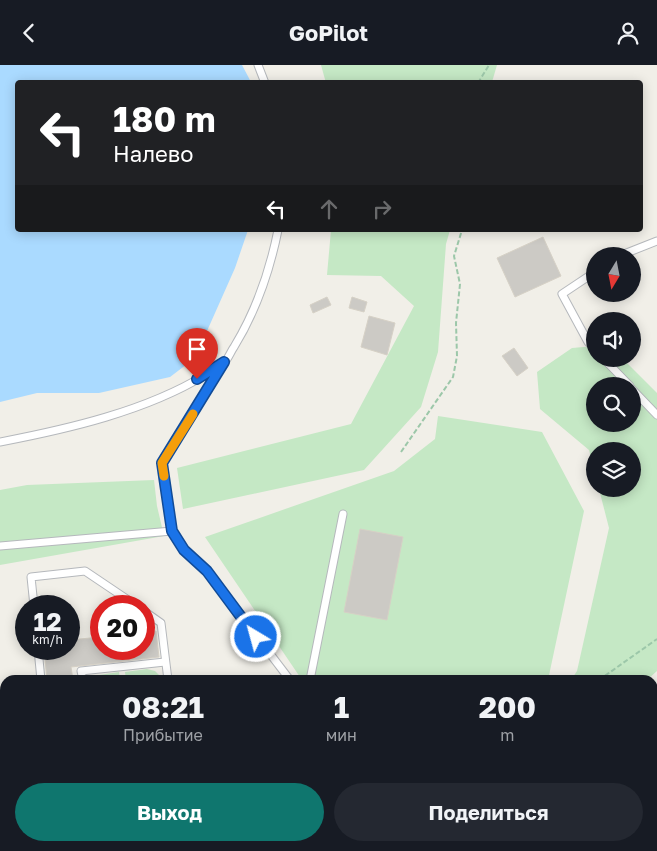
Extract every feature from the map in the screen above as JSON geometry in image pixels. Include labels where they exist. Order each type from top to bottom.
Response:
[{"type":"lane","points":[[258,65],[265,80]]},
{"type":"lane","points":[[278,232],[275,247],[257,302],[240,337],[162,463],[172,531],[184,550],[207,571],[286,675]]},
{"type":"lane","points":[[641,247],[657,241]]},
{"type":"lane","points":[[586,278],[562,294],[586,338]]},
{"type":"lane","points":[[0,441],[53,431],[116,413],[183,388],[224,362]]},
{"type":"lane","points":[[611,367],[621,377]]},
{"type":"lane","points":[[641,398],[657,415]]},
{"type":"lane","points":[[311,675],[343,514]]},
{"type":"lane","points":[[0,546],[172,531]]},
{"type":"lane","points":[[33,595],[31,577],[85,571],[121,595]]},
{"type":"lane","points":[[155,619],[161,623],[167,675]]},
{"type":"lane","points":[[39,660],[41,675]]},
{"type":"lane","points":[[81,675],[81,671],[165,662]]},
{"type":"path","points":[[480,80],[489,65]]},
{"type":"path","points":[[401,452],[453,377],[458,356],[456,323],[460,284],[454,257],[461,232]]},
{"type":"path","points":[[607,675],[657,639]]},
{"type":"green space","points":[[321,65],[497,65],[493,80],[325,80]]},
{"type":"green space","points":[[331,232],[449,232],[446,244],[438,352],[421,407],[364,470],[183,509],[177,468],[351,424],[414,306],[381,276],[327,275]]},
{"type":"green space","points":[[586,347],[586,367],[631,367],[641,377],[657,393],[657,671],[653,675],[574,675],[577,671],[609,528],[601,497],[641,497],[641,442],[586,442],[586,447],[540,409],[537,372],[572,348]]},
{"type":"green space","points":[[438,416],[542,432],[584,511],[549,675],[299,675],[205,537],[394,471],[435,439]]},
{"type":"green space","points":[[154,480],[157,506],[164,536],[0,565],[0,490],[27,485]]},
{"type":"green space","points":[[147,669],[155,671],[159,675],[125,675],[125,672]]},
{"type":"green space","points":[[119,672],[119,675],[99,675]]},
{"type":"water","points":[[0,65],[242,65],[250,80],[15,80],[15,232],[247,232],[235,268],[195,358],[170,377],[99,393],[37,393],[0,402]]},
{"type":"building","points":[[543,237],[561,276],[515,297],[497,258]]},
{"type":"building","points":[[327,297],[331,305],[313,313],[310,305]]},
{"type":"building","points":[[352,297],[367,302],[364,312],[349,308]]},
{"type":"building","points":[[369,316],[395,323],[387,355],[361,347]]},
{"type":"building","points":[[514,348],[528,368],[517,376],[502,356]]},
{"type":"building","points":[[360,529],[403,537],[387,620],[344,612]]},
{"type":"building","points":[[155,631],[156,631],[159,657],[155,657]]},
{"type":"building","points":[[90,638],[90,660],[133,660],[71,667],[72,675],[47,675],[45,660],[80,660],[80,639]]},
{"type":"slow traffic","points":[[164,476],[162,463],[193,414]]},
{"type":"route","points":[[197,379],[224,362],[162,463],[172,531],[184,550],[207,571],[256,637]]}]
